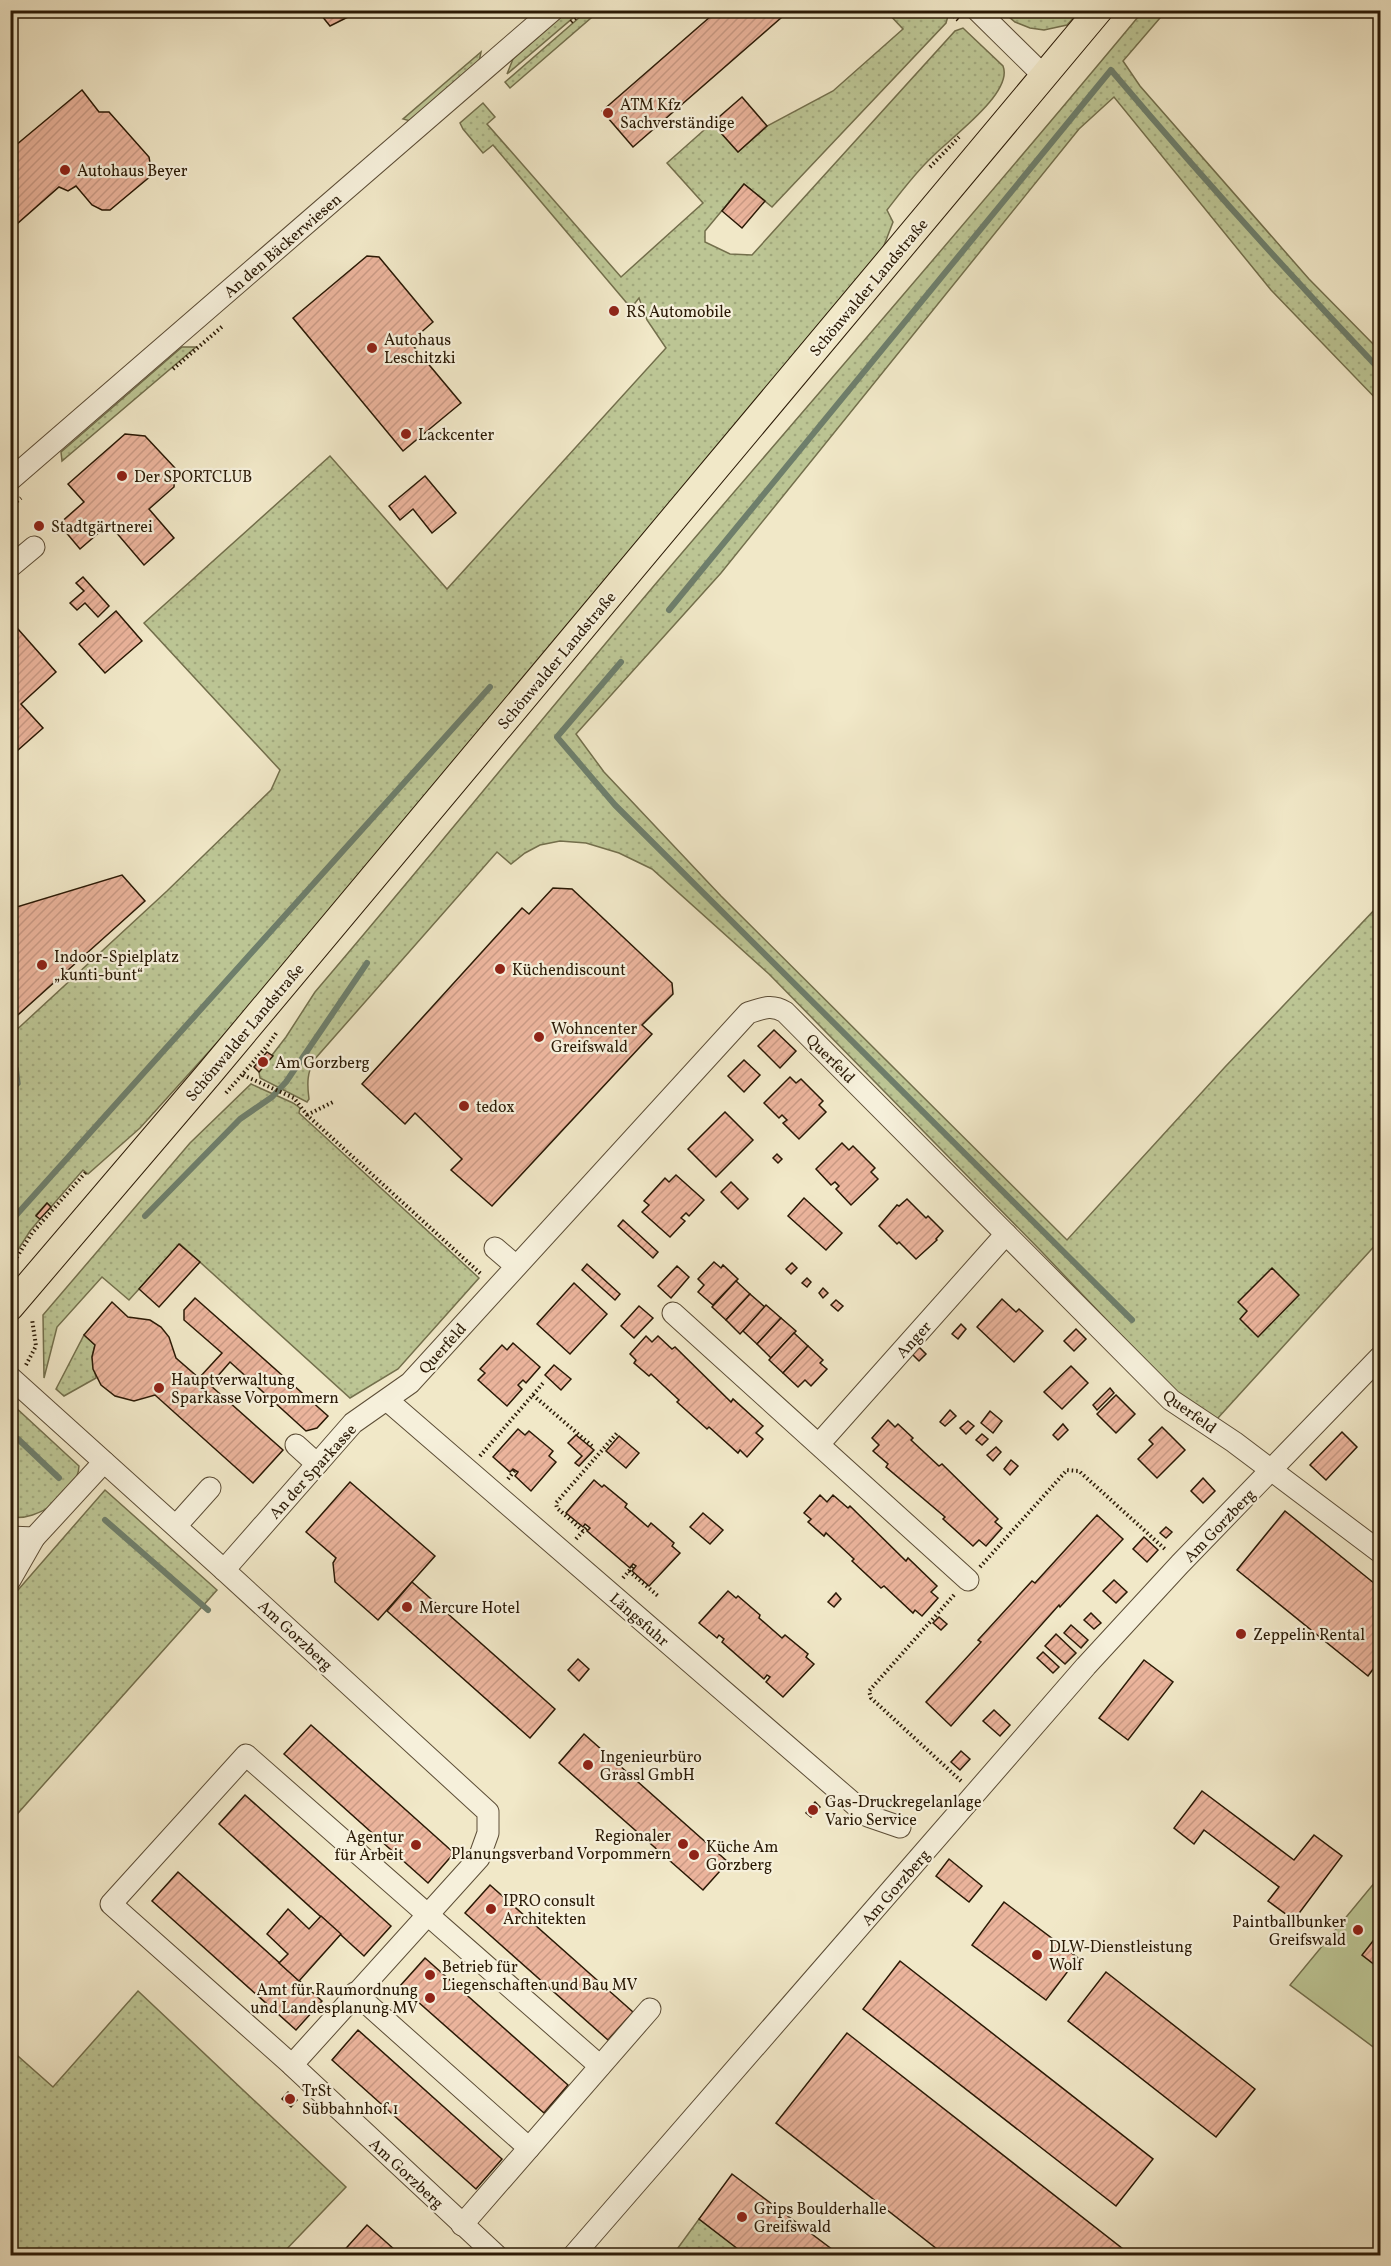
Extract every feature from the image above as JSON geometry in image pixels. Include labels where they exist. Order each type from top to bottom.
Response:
[{"type":"main road","name":"Schönwalder Landstraße","points":[[10,1307],[208,1075],[1099,10]]},
{"type":"street","name":"An den Bäckerwiesen","points":[[10,480],[553,10]]},
{"type":"street","points":[[971,18],[1044,76]]},
{"type":"street","points":[[10,567],[34,547]]},
{"type":"street","name":"Querfeld","points":[[410,1383],[748,1013],[768,1006],[777,1007],[785,1012],[1171,1400],[1271,1471]]},
{"type":"street","name":"Anger","points":[[819,1444],[1006,1234]]},
{"type":"street","points":[[495,1248],[516,1266]]},
{"type":"street","points":[[673,1313],[968,1580]]},
{"type":"street","name":"Am Gorzberg","points":[[573,2256],[1086,1666],[1180,1564],[1380,1357]]},
{"type":"street","name":"Am Gorzberg","points":[[10,1377],[488,1812],[488,1833],[485,1848],[479,1858],[292,2065]]},
{"type":"street","name":"An der Sparkasse","points":[[224,1570],[353,1423],[410,1383]]},
{"type":"street","name":"Längsfuhr","points":[[387,1400],[868,1816],[900,1827]]},
{"type":"street","points":[[296,1445],[317,1464]]},
{"type":"street","points":[[10,1580],[34,1538],[104,1462]]},
{"type":"street","points":[[1271,1471],[1380,1552]]},
{"type":"street","points":[[176,1526],[210,1488]]},
{"type":"street","points":[[10,1537],[34,1538]]},
{"type":"street","name":"Am Gorzberg","points":[[429,1913],[246,1755],[111,1904],[292,2065],[497,2256]]},
{"type":"street","points":[[429,1913],[600,2066]]},
{"type":"street","points":[[355,1993],[529,2148]]},
{"type":"street","points":[[462,2225],[650,2009]]},
{"type":"path","points":[[947,10],[971,18]]},
{"type":"path","points":[[930,166],[961,136]]},
{"type":"path","points":[[243,1075],[294,1098],[307,1115],[485,1278]]},
{"type":"path","points":[[307,1115],[333,1102]]},
{"type":"path","points":[[10,1269],[32,1233],[86,1172]]},
{"type":"path","points":[[468,1470],[487,1444],[544,1382]]},
{"type":"path","points":[[533,1395],[592,1446]]},
{"type":"path","points":[[583,1531],[557,1508],[556,1503],[617,1433]]},
{"type":"path","points":[[975,1794],[871,1698],[869,1691],[1067,1470],[1079,1471],[1180,1564]]},
{"type":"path","points":[[629,1571],[658,1596]]},
{"type":"shaded area","points":[[569,10],[581,11],[507,74],[513,59]]},
{"type":"shaded area","points":[[588,10],[599,11],[510,88],[505,82]]},
{"type":"shaded area","points":[[886,11],[942,11],[948,16],[946,23],[772,207],[744,184],[705,231],[705,242],[730,254],[752,255],[955,31],[963,28],[1003,66],[1004,77],[990,102],[908,183],[887,210],[893,222],[883,248],[792,356],[756,405],[242,1015],[140,1128],[88,1174],[83,1170],[51,1207],[47,1203],[36,1215],[40,1219],[11,1261],[11,1035],[167,891],[271,790],[280,770],[144,623],[330,456],[447,589],[666,348],[647,320],[639,298],[631,308],[493,145],[483,153],[460,123],[483,103],[495,117],[487,124],[621,277],[703,203],[667,163],[712,123],[738,152],[767,126],[833,91],[903,29]]},
{"type":"shaded area","points":[[1002,11],[1080,11],[1067,25],[1044,30],[1015,22]]},
{"type":"shaded area","points":[[1143,11],[1166,11],[1123,61],[1140,86],[1309,279],[1380,351],[1380,403],[1271,290],[1114,97],[1079,129],[721,573],[576,734],[604,772],[721,896],[1067,1240],[1225,1067],[1380,904],[1380,1240],[1217,1419],[1175,1392],[1041,1251],[769,974],[652,869],[619,853],[586,843],[560,841],[540,845],[511,864],[497,852],[314,1060],[309,1074],[307,1102],[260,1078],[259,1072],[286,1037],[315,992],[658,581]]},
{"type":"shaded area","points":[[481,52],[478,67],[414,122],[403,119]]},
{"type":"shaded area","points":[[182,347],[196,347],[62,461],[61,452]]},
{"type":"shaded area","points":[[11,1060],[18,1068],[20,1084],[11,1093]]},
{"type":"shaded area","points":[[251,1084],[300,1108],[299,1113],[479,1278],[398,1369],[350,1398],[180,1244],[129,1300],[102,1277],[57,1327],[44,1378],[43,1315],[190,1143]]},
{"type":"shaded area","points":[[84,1335],[95,1345],[92,1357],[96,1378],[64,1396],[56,1389]]},
{"type":"shaded area","points":[[10,1406],[14,1406],[79,1466],[72,1486],[54,1504],[32,1515],[21,1517],[11,1517]]},
{"type":"shaded area","points":[[105,1490],[217,1590],[11,1821],[11,1598]]},
{"type":"shaded area","name":"Paintballbunker Greifswald","points":[[1380,1876],[1380,2052],[1290,1985]]},
{"type":"shaded area","points":[[138,1991],[346,2187],[281,2255],[11,2255],[11,2050],[53,2087]]},
{"type":"shaded area","points":[[699,2219],[747,2255],[675,2255]]},
{"type":"building","points":[[317,10],[362,10],[330,26]]},
{"type":"building","points":[[718,10],[790,10],[633,147],[602,111]]},
{"type":"building","points":[[82,90],[99,112],[109,112],[149,157],[152,175],[110,210],[102,210],[92,205],[76,186],[68,191],[59,187],[10,230],[10,150]]},
{"type":"building","points":[[742,97],[767,126],[738,152],[712,123]]},
{"type":"building","points":[[744,184],[765,201],[742,228],[722,211]]},
{"type":"building","points":[[367,256],[379,257],[433,322],[410,342],[461,403],[403,451],[293,318]]},
{"type":"building","points":[[125,434],[145,436],[175,468],[174,487],[149,509],[174,538],[144,565],[109,524],[80,549],[59,524],[84,502],[68,484]]},
{"type":"building","points":[[425,476],[456,513],[432,533],[413,509],[400,520],[389,506]]},
{"type":"building","points":[[83,577],[109,606],[98,617],[85,603],[77,610],[70,603],[84,591],[76,583]]},
{"type":"building","points":[[116,611],[142,641],[105,673],[79,644]]},
{"type":"building","points":[[10,620],[56,672],[21,704],[43,728],[10,757]]},
{"type":"building","name":"Indoor-Spielplatz „kunti-bunt“","points":[[122,875],[145,901],[10,1022],[10,909]]},
{"type":"building","points":[[553,888],[572,889],[672,983],[673,994],[642,1025],[652,1034],[492,1206],[451,1170],[462,1159],[415,1113],[405,1124],[362,1084],[522,908],[529,914]]},
{"type":"building","points":[[774,1030],[796,1051],[780,1068],[758,1046]]},
{"type":"building","name":"Am Gorzberg","points":[[267,1052],[273,1056],[259,1072],[254,1067]]},
{"type":"building","points":[[744,1060],[760,1075],[744,1092],[728,1076]]},
{"type":"building","points":[[790,1077],[796,1083],[801,1079],[823,1101],[819,1105],[826,1112],[799,1139],[783,1123],[787,1120],[782,1115],[779,1118],[764,1103]]},
{"type":"building","points":[[725,1112],[753,1140],[716,1177],[688,1149]]},
{"type":"building","points":[[842,1143],[849,1150],[853,1146],[875,1168],[871,1172],[878,1179],[851,1205],[836,1189],[839,1186],[835,1182],[831,1185],[816,1169]]},
{"type":"building","points":[[777,1154],[782,1159],[778,1163],[773,1158]]},
{"type":"building","points":[[676,1175],[704,1200],[689,1216],[686,1213],[681,1218],[685,1221],[670,1237],[642,1212],[649,1205],[644,1201],[665,1178],[669,1182]]},
{"type":"building","points":[[731,1182],[748,1199],[738,1209],[721,1192]]},
{"type":"building","points":[[804,1198],[842,1233],[826,1250],[788,1216]]},
{"type":"building","points":[[907,1199],[943,1231],[937,1240],[916,1259],[879,1226],[897,1205],[899,1206]]},
{"type":"building","points":[[47,1203],[51,1207],[40,1219],[36,1216]]},
{"type":"building","points":[[623,1220],[658,1252],[653,1258],[618,1226]]},
{"type":"building","points":[[179,1244],[200,1262],[159,1307],[139,1289]]},
{"type":"building","points":[[714,1262],[721,1268],[723,1265],[738,1279],[713,1305],[698,1292],[704,1285],[698,1279]]},
{"type":"building","points":[[792,1263],[797,1268],[791,1274],[786,1269]]},
{"type":"building","points":[[587,1264],[620,1294],[615,1300],[582,1270]]},
{"type":"building","points":[[677,1266],[689,1277],[671,1298],[658,1286]]},
{"type":"building","points":[[1272,1268],[1299,1295],[1258,1337],[1240,1319],[1247,1311],[1238,1302]]},
{"type":"building","points":[[807,1278],[811,1282],[807,1287],[802,1283]]},
{"type":"building","points":[[736,1281],[750,1294],[726,1320],[712,1307]]},
{"type":"building","points":[[574,1283],[607,1314],[570,1354],[537,1324]]},
{"type":"building","points":[[823,1288],[828,1293],[823,1298],[819,1293]]},
{"type":"building","points":[[750,1294],[765,1307],[740,1334],[726,1320]]},
{"type":"building","name":"Hauptverwaltung Sparkasse Vorpommern","points":[[195,1298],[328,1416],[317,1428],[306,1431],[230,1362],[210,1385],[283,1450],[253,1483],[155,1395],[134,1401],[115,1396],[101,1385],[93,1369],[92,1357],[95,1345],[84,1335],[112,1302],[128,1317],[150,1320],[161,1327],[169,1337],[176,1358],[199,1378],[222,1353],[184,1320],[184,1310]]},
{"type":"building","points":[[1002,1299],[1016,1312],[1019,1309],[1043,1331],[1014,1362],[977,1327]]},
{"type":"building","points":[[836,1300],[843,1306],[838,1311],[831,1305]]},
{"type":"building","points":[[766,1305],[781,1318],[757,1344],[743,1331]]},
{"type":"building","points":[[639,1306],[653,1318],[634,1338],[621,1326]]},
{"type":"building","points":[[781,1318],[796,1331],[771,1358],[757,1344]]},
{"type":"building","points":[[961,1324],[966,1329],[958,1339],[952,1334]]},
{"type":"building","points":[[1076,1329],[1086,1339],[1074,1351],[1064,1341]]},
{"type":"building","points":[[794,1333],[808,1346],[783,1373],[769,1360]]},
{"type":"building","points":[[646,1336],[652,1342],[658,1336],[672,1349],[675,1347],[731,1402],[733,1399],[763,1426],[756,1433],[763,1439],[747,1457],[740,1450],[738,1453],[709,1427],[707,1429],[651,1374],[649,1376],[634,1363],[636,1360],[630,1354]]},
{"type":"building","points":[[513,1343],[540,1367],[526,1383],[523,1380],[518,1385],[522,1389],[507,1406],[478,1380],[485,1373],[480,1369],[502,1345],[507,1350]]},
{"type":"building","points":[[916,1344],[926,1354],[919,1361],[909,1351]]},
{"type":"building","points":[[808,1346],[823,1360],[820,1363],[827,1369],[811,1386],[805,1380],[798,1387],[783,1373]]},
{"type":"building","points":[[554,1365],[571,1379],[561,1390],[545,1375]]},
{"type":"building","points":[[1071,1366],[1088,1383],[1062,1409],[1044,1392]]},
{"type":"building","points":[[1110,1388],[1114,1393],[1097,1410],[1093,1405]]},
{"type":"building","points":[[1116,1395],[1135,1414],[1116,1433],[1097,1414]]},
{"type":"building","points":[[950,1410],[956,1416],[945,1426],[940,1422]]},
{"type":"building","points":[[990,1411],[1002,1421],[993,1433],[981,1423]]},
{"type":"building","points":[[888,1420],[895,1427],[898,1424],[913,1438],[911,1440],[939,1466],[942,1464],[998,1519],[995,1522],[1002,1528],[986,1546],[979,1540],[973,1546],[943,1519],[945,1517],[886,1467],[888,1464],[873,1451],[879,1445],[872,1438]]},
{"type":"building","points":[[968,1421],[974,1426],[966,1434],[960,1428]]},
{"type":"building","points":[[1063,1424],[1068,1430],[1058,1440],[1053,1435]]},
{"type":"building","points":[[1162,1427],[1185,1450],[1157,1478],[1138,1459],[1153,1444],[1149,1440]]},
{"type":"building","points":[[518,1429],[525,1435],[529,1431],[553,1451],[549,1456],[556,1462],[531,1491],[515,1476],[518,1472],[513,1469],[510,1472],[493,1457]]},
{"type":"building","points":[[1342,1432],[1357,1447],[1326,1480],[1310,1465]]},
{"type":"building","points":[[982,1434],[988,1439],[982,1445],[976,1440]]},
{"type":"building","points":[[576,1435],[594,1450],[579,1466],[575,1463],[582,1456],[568,1443]]},
{"type":"building","points":[[619,1436],[639,1453],[626,1468],[606,1451]]},
{"type":"building","points":[[996,1447],[1001,1452],[993,1461],[987,1455]]},
{"type":"building","points":[[1011,1460],[1018,1466],[1010,1475],[1004,1469]]},
{"type":"building","points":[[1203,1478],[1215,1491],[1203,1503],[1191,1491]]},
{"type":"building","points":[[594,1480],[602,1487],[604,1485],[627,1504],[625,1507],[648,1527],[651,1523],[674,1543],[672,1546],[680,1553],[649,1586],[632,1571],[636,1566],[633,1564],[630,1568],[587,1531],[590,1528],[585,1524],[583,1527],[566,1513]]},
{"type":"building","points":[[350,1482],[435,1556],[378,1620],[335,1582],[333,1563],[336,1558],[306,1532]]},
{"type":"building","points":[[820,1495],[827,1502],[833,1495],[848,1508],[850,1506],[906,1561],[908,1558],[937,1586],[931,1592],[938,1598],[922,1616],[915,1610],[913,1613],[884,1586],[881,1588],[826,1533],[824,1536],[808,1522],[811,1519],[804,1513]]},
{"type":"building","points":[[1285,1511],[1380,1588],[1380,1660],[1368,1676],[1237,1570]]},
{"type":"building","points":[[703,1513],[723,1530],[710,1544],[690,1527]]},
{"type":"building","points":[[1097,1515],[1123,1539],[1060,1607],[1059,1605],[951,1726],[926,1702],[981,1642],[978,1640],[1032,1581],[1035,1583]]},
{"type":"building","points":[[1166,1527],[1172,1532],[1166,1538],[1160,1533]]},
{"type":"building","points":[[1144,1537],[1158,1550],[1147,1562],[1133,1549]]},
{"type":"building","points":[[1114,1580],[1127,1592],[1116,1603],[1103,1591]]},
{"type":"building","points":[[412,1582],[555,1709],[530,1738],[387,1611]]},
{"type":"building","points":[[728,1591],[736,1598],[738,1596],[760,1615],[759,1618],[782,1638],[785,1635],[808,1654],[806,1657],[814,1664],[783,1697],[766,1682],[770,1677],[767,1675],[764,1679],[722,1642],[724,1639],[719,1635],[717,1638],[699,1623]]},
{"type":"building","points":[[836,1593],[841,1599],[834,1607],[828,1602]]},
{"type":"building","points":[[1091,1613],[1101,1623],[1094,1629],[1084,1620]]},
{"type":"building","points":[[939,1617],[947,1624],[941,1630],[933,1623]]},
{"type":"building","points":[[1071,1625],[1088,1640],[1081,1648],[1064,1633]]},
{"type":"building","points":[[1056,1634],[1076,1653],[1065,1664],[1045,1646]]},
{"type":"building","points":[[1043,1652],[1059,1667],[1053,1673],[1037,1658]]},
{"type":"building","points":[[578,1659],[589,1669],[579,1681],[568,1670]]},
{"type":"building","points":[[1144,1660],[1173,1682],[1128,1740],[1099,1718]]},
{"type":"building","points":[[994,1710],[1010,1725],[1000,1736],[983,1721]]},
{"type":"building","points":[[311,1725],[454,1853],[428,1883],[284,1754]]},
{"type":"building","points":[[584,1734],[728,1862],[703,1890],[559,1763]]},
{"type":"building","points":[[961,1751],[970,1759],[960,1770],[951,1762]]},
{"type":"building","points":[[1202,1791],[1294,1860],[1314,1835],[1342,1856],[1294,1920],[1268,1901],[1279,1887],[1204,1830],[1194,1844],[1174,1828]]},
{"type":"building","points":[[245,1795],[391,1926],[364,1956],[219,1824]]},
{"type":"building","name":"Gas-Druckregelanlage Vario Service","points":[[815,1802],[820,1807],[811,1817],[806,1813]]},
{"type":"building","points":[[949,1859],[982,1886],[969,1902],[936,1876]]},
{"type":"building","points":[[178,1872],[322,2001],[296,2030],[152,1901]]},
{"type":"building","points":[[490,1885],[633,2012],[608,2040],[465,1913]]},
{"type":"building","points":[[1004,1902],[1078,1958],[1046,2000],[972,1945]]},
{"type":"building","points":[[288,1909],[309,1929],[321,1916],[341,1934],[299,1981],[279,1963],[288,1954],[267,1934]]},
{"type":"building","points":[[1380,1932],[1380,1969],[1362,1955]]},
{"type":"building","points":[[425,1958],[568,2085],[544,2113],[400,1986]]},
{"type":"building","points":[[900,1961],[1153,2159],[1116,2206],[863,2009]]},
{"type":"building","points":[[1106,1972],[1255,2089],[1216,2137],[1068,2021]]},
{"type":"building","points":[[358,2030],[502,2159],[476,2189],[332,2060]]},
{"type":"building","points":[[847,2033],[1132,2256],[946,2256],[776,2123]]},
{"type":"building","name":"TrSt Sübbahnhof 1","points":[[288,2092],[297,2100],[291,2107],[282,2099]]},
{"type":"building","points":[[732,2174],[841,2256],[747,2256],[699,2219]]},
{"type":"building","points":[[367,2225],[395,2250],[390,2256],[339,2256]]},
{"type":"waterway","points":[[669,610],[1111,70],[1243,222],[1380,370]]},
{"type":"waterway","points":[[621,662],[557,737],[615,805],[1132,1320]]},
{"type":"waterway","points":[[10,1222],[490,687]]},
{"type":"waterway","points":[[145,1216],[240,1119],[272,1097],[286,1082],[367,963]]},
{"type":"waterway","points":[[18,1439],[59,1478]]},
{"type":"waterway","points":[[105,1520],[208,1610]]},
{"type":"place","name":"ATM Kfz Sachverständige","points":[[608,113]]},
{"type":"place","name":"Autohaus Beyer","points":[[65,170]]},
{"type":"place","name":"RS Automobile","points":[[614,311]]},
{"type":"place","name":"Autohaus Leschitzki","points":[[372,348]]},
{"type":"place","name":"Lackcenter","points":[[406,434]]},
{"type":"place","name":"Der SPORTCLUB","points":[[122,476]]},
{"type":"place","name":"Stadtgärtnerei","points":[[39,526]]},
{"type":"place","name":"Indoor-Spielplatz „kunti-bunt“","points":[[42,965]]},
{"type":"place","name":"Küchendiscount","points":[[500,969]]},
{"type":"place","name":"Wohncenter Greifswald","points":[[539,1037]]},
{"type":"place","name":"Am Gorzberg","points":[[263,1062]]},
{"type":"place","name":"tedox","points":[[464,1106]]},
{"type":"place","name":"Hauptverwaltung Sparkasse Vorpommern","points":[[159,1388]]},
{"type":"place","name":"Mercure Hotel","points":[[407,1607]]},
{"type":"place","name":"Zeppelin Rental","points":[[1241,1634]]},
{"type":"place","name":"Ingenieurbüro Grassl GmbH","points":[[588,1765]]},
{"type":"place","name":"Gas-Druckregelanlage Vario Service","points":[[813,1810]]},
{"type":"place","name":"Regionaler Planungsverband Vorpommern","points":[[683,1844]]},
{"type":"place","name":"Agentur für Arbeit","points":[[416,1845]]},
{"type":"place","name":"Küche Am Gorzberg","points":[[694,1855]]},
{"type":"place","name":"IPRO consult Architekten","points":[[491,1909]]},
{"type":"place","name":"Paintballbunker Greifswald","points":[[1358,1930]]},
{"type":"place","name":"DLW-Dienstleistung Wolf","points":[[1037,1955]]},
{"type":"place","name":"Betrieb für Liegenschaften und Bau MV","points":[[430,1975]]},
{"type":"place","name":"Amt für Raumordnung und Landesplanung MV","points":[[430,1998]]},
{"type":"place","name":"TrSt Sübbahnhof 1","points":[[290,2099]]},
{"type":"place","name":"Grips Boulderhalle Greifswald","points":[[742,2217]]}]
